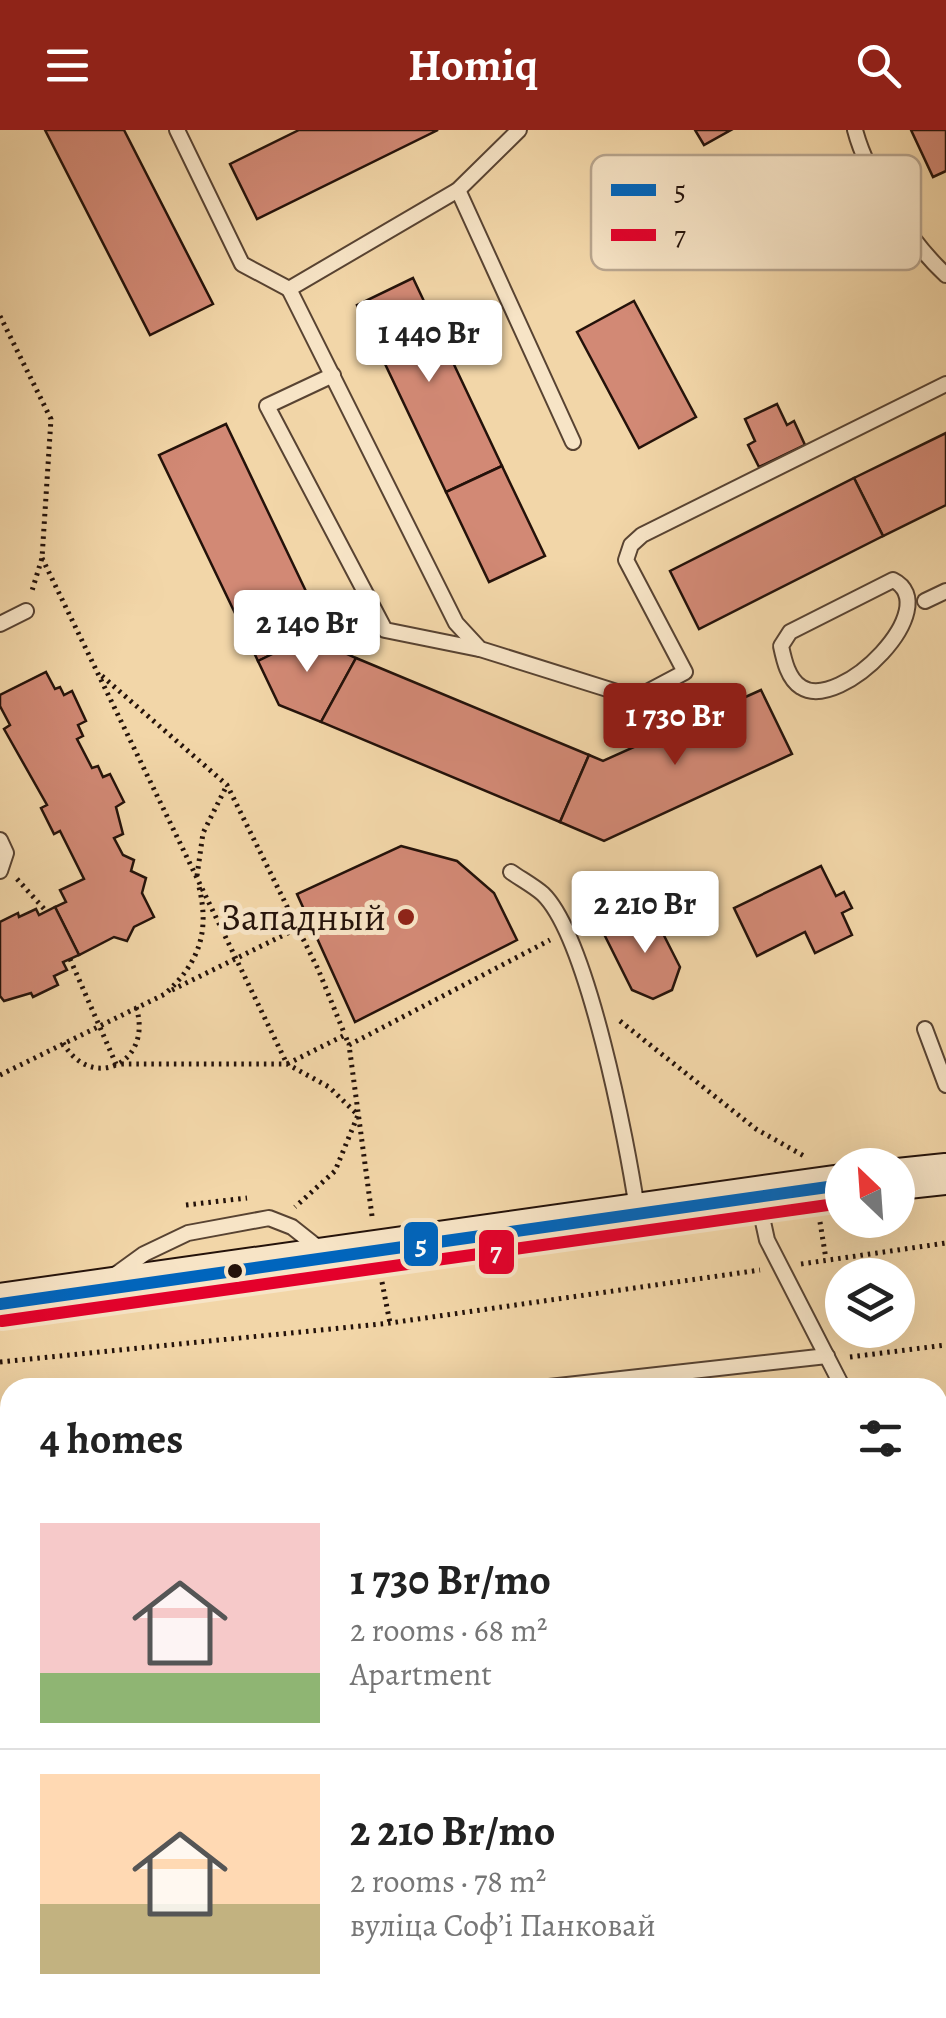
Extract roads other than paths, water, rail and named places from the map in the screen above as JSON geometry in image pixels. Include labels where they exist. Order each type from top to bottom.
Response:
[{"type":"main road","points":[[915,1177],[946,1174]]},
{"type":"main road","points":[[0,1304],[825,1188]]},
{"type":"lane","points":[[177,130],[242,264],[290,289],[456,622],[480,649]]},
{"type":"lane","points":[[290,289],[458,190],[519,130]]},
{"type":"lane","points":[[855,130],[863,155]]},
{"type":"lane","points":[[458,190],[573,442]]},
{"type":"lane","points":[[921,251],[946,275]]},
{"type":"lane","points":[[332,375],[268,406],[386,630],[480,649],[636,698],[685,672],[626,560],[630,545],[642,535],[946,384]]},
{"type":"lane","points":[[899,656],[832,690],[814,693],[797,686],[785,664],[782,646],[790,632],[893,580],[912,585],[925,601],[927,618]]},
{"type":"lane","points":[[925,601],[946,591]]},
{"type":"lane","points":[[0,624],[26,611]]},
{"type":"lane","points":[[0,840],[6,853],[2,868]]},
{"type":"lane","points":[[511,872],[544,895],[566,932],[592,1000],[638,1216]]},
{"type":"lane","points":[[925,1029],[946,1085]]},
{"type":"lane","points":[[758,1199],[767,1240],[838,1378]]},
{"type":"lane","points":[[629,1378],[826,1356]]},
{"type":"place","name":"Западный","points":[[406,917]]}]
